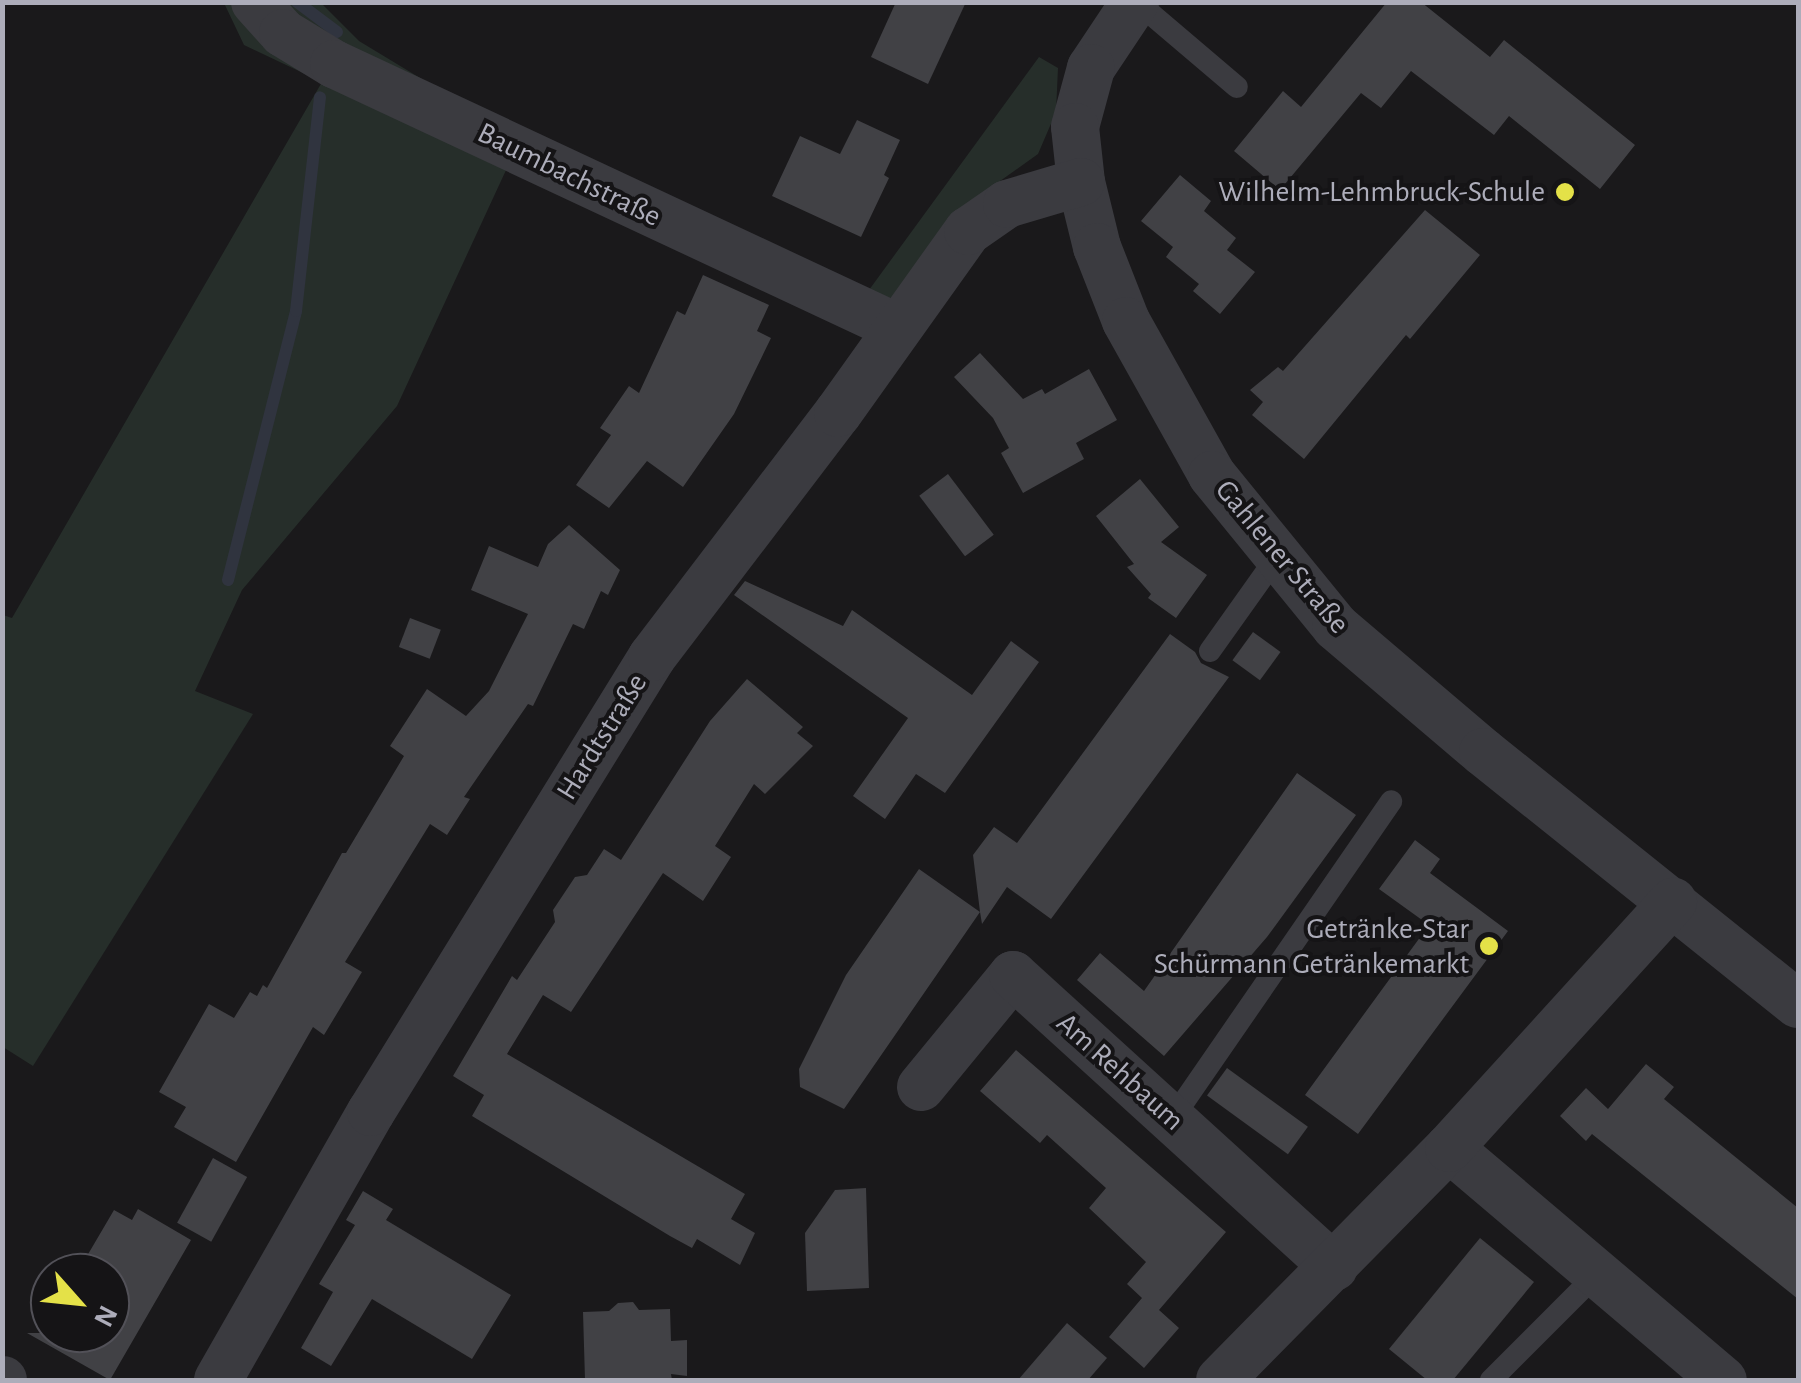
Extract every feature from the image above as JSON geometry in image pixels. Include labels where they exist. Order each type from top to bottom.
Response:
[{"type":"street","name":"Baumbachstraße","points":[[254,2],[283,33],[334,64],[896,327]]},
{"type":"street","name":"Gahlener Straße","points":[[1136,2],[1091,68],[1075,128],[1080,182],[1096,247],[1126,321],[1212,475],[1336,627],[1482,752],[1798,1004]]},
{"type":"street","name":"Hardtstraße","points":[[218,1380],[371,1112],[652,657],[838,413],[968,230],[1007,204],[1080,182]]},
{"type":"street","points":[[1220,1380],[1449,1148],[1672,902]]},
{"type":"street","name":"Am Rehbaum","points":[[920,1088],[1013,974],[1334,1267]]},
{"type":"street","points":[[1449,1148],[1594,1276],[1723,1380]]},
{"type":"lane","points":[[1136,2],[1237,87]]},
{"type":"lane","points":[[1210,651],[1276,558]]},
{"type":"lane","points":[[1172,1119],[1391,801]]},
{"type":"lane","points":[[1491,1380],[1594,1276]]},
{"type":"shaded area","points":[[224,3],[241,3],[507,168],[397,406],[242,590],[195,691],[253,714],[33,1066],[3,1047],[3,615],[12,618],[322,82],[244,45]]},
{"type":"shaded area","points":[[270,3],[321,3],[359,41],[435,87],[869,290],[1039,57],[1058,68],[1056,112],[1038,154],[972,201],[887,305],[347,58]]},
{"type":"building","points":[[896,2],[966,2],[928,84],[871,57]]},
{"type":"building","points":[[1387,2],[1421,2],[1490,57],[1504,40],[1635,145],[1600,189],[1509,116],[1494,135],[1411,71],[1381,108],[1361,93],[1280,190],[1234,151],[1283,91],[1301,107]]},
{"type":"building","points":[[857,120],[900,140],[884,175],[889,178],[861,237],[772,196],[800,136],[840,154]]},
{"type":"building","points":[[1180,175],[1211,201],[1204,211],[1236,238],[1227,250],[1255,272],[1220,314],[1193,291],[1199,284],[1166,257],[1173,247],[1141,221]]},
{"type":"building","points":[[1425,210],[1480,255],[1410,339],[1406,335],[1304,459],[1252,415],[1263,402],[1250,390],[1278,367],[1283,371]]},
{"type":"building","points":[[703,275],[769,305],[757,331],[771,338],[734,414],[683,487],[647,461],[609,508],[576,485],[611,435],[600,428],[629,386],[639,393],[677,311],[685,315]]},
{"type":"building","points":[[980,353],[1023,399],[1042,389],[1045,394],[1089,369],[1117,420],[1076,443],[1084,459],[1023,493],[1001,453],[1009,448],[993,418],[954,377]]},
{"type":"building","points":[[948,474],[994,535],[965,556],[919,496]]},
{"type":"building","points":[[1140,479],[1179,527],[1161,542],[1207,575],[1176,618],[1148,598],[1151,594],[1127,567],[1134,564],[1096,516]]},
{"type":"building","points":[[569,525],[620,570],[608,595],[601,591],[584,629],[573,624],[533,706],[528,704],[464,797],[470,799],[447,835],[430,824],[345,962],[362,972],[324,1035],[313,1027],[236,1162],[174,1127],[186,1107],[159,1092],[209,1004],[234,1018],[250,992],[257,996],[263,985],[267,988],[342,853],[346,853],[404,756],[390,746],[427,689],[466,716],[489,691],[528,614],[471,590],[489,546],[538,567],[548,544]]},
{"type":"building","points":[[745,581],[843,626],[852,610],[972,695],[1011,641],[1039,662],[945,793],[916,774],[885,819],[853,796],[908,718],[734,595]]},
{"type":"building","points":[[410,618],[441,630],[430,659],[399,647]]},
{"type":"building","points":[[1253,632],[1281,652],[1260,680],[1232,660]]},
{"type":"building","points":[[1170,634],[1195,652],[1201,663],[1229,677],[1051,919],[1007,887],[982,924],[973,855],[994,827],[1017,843]]},
{"type":"building","points":[[747,679],[803,727],[797,733],[813,746],[765,794],[754,784],[715,846],[731,857],[703,901],[663,873],[571,1012],[543,995],[507,1054],[745,1194],[731,1219],[755,1233],[740,1265],[697,1239],[692,1248],[670,1236],[472,1116],[484,1095],[453,1076],[512,976],[517,980],[555,922],[553,910],[575,877],[587,875],[604,849],[621,860],[710,721]]},
{"type":"building","points":[[1297,773],[1356,815],[1267,937],[1164,1056],[1077,980],[1100,953],[1144,991]]},
{"type":"building","points":[[1415,840],[1440,859],[1430,873],[1508,931],[1358,1134],[1305,1095],[1429,925],[1379,889]]},
{"type":"building","points":[[919,869],[980,912],[844,1109],[800,1087],[799,1069],[846,975]]},
{"type":"building","points":[[1016,1050],[1226,1232],[1159,1310],[1179,1328],[1144,1368],[1109,1337],[1142,1298],[1127,1284],[1146,1262],[1089,1208],[1106,1188],[1047,1135],[1040,1143],[980,1091]]},
{"type":"building","points":[[1646,1064],[1674,1087],[1664,1099],[1798,1208],[1798,1299],[1592,1134],[1586,1141],[1560,1116],[1586,1088],[1608,1109]]},
{"type":"building","points":[[1227,1068],[1308,1127],[1288,1154],[1207,1096]]},
{"type":"building","points":[[213,1158],[247,1177],[211,1242],[177,1223]]},
{"type":"building","points":[[866,1188],[869,1288],[807,1291],[805,1233],[835,1190]]},
{"type":"building","points":[[363,1191],[393,1209],[386,1220],[511,1295],[472,1359],[372,1299],[331,1366],[301,1348],[333,1292],[319,1284],[355,1225],[346,1220]]},
{"type":"building","points":[[138,1209],[191,1240],[130,1345],[130,1253],[89,1253],[114,1210],[132,1220]]},
{"type":"building","points":[[1480,1238],[1534,1282],[1453,1380],[1427,1380],[1389,1349]]},
{"type":"building","points":[[633,1302],[639,1310],[670,1309],[671,1341],[687,1340],[687,1376],[671,1374],[672,1380],[585,1380],[583,1312],[609,1311],[618,1303]]},
{"type":"building","points":[[1067,1323],[1107,1358],[1088,1380],[1018,1380]]},
{"type":"building","points":[[62,1353],[126,1353],[110,1380]]},
{"type":"waterway","points":[[297,2],[337,32]]},
{"type":"waterway","points":[[228,580],[296,311],[320,97]]},
{"type":"place","name":"Wilhelm-Lehmbruck-Schule","points":[[1565,192]]},
{"type":"place","name":"Getränke-Star Schürmann Getränkemarkt","points":[[1489,946]]}]
